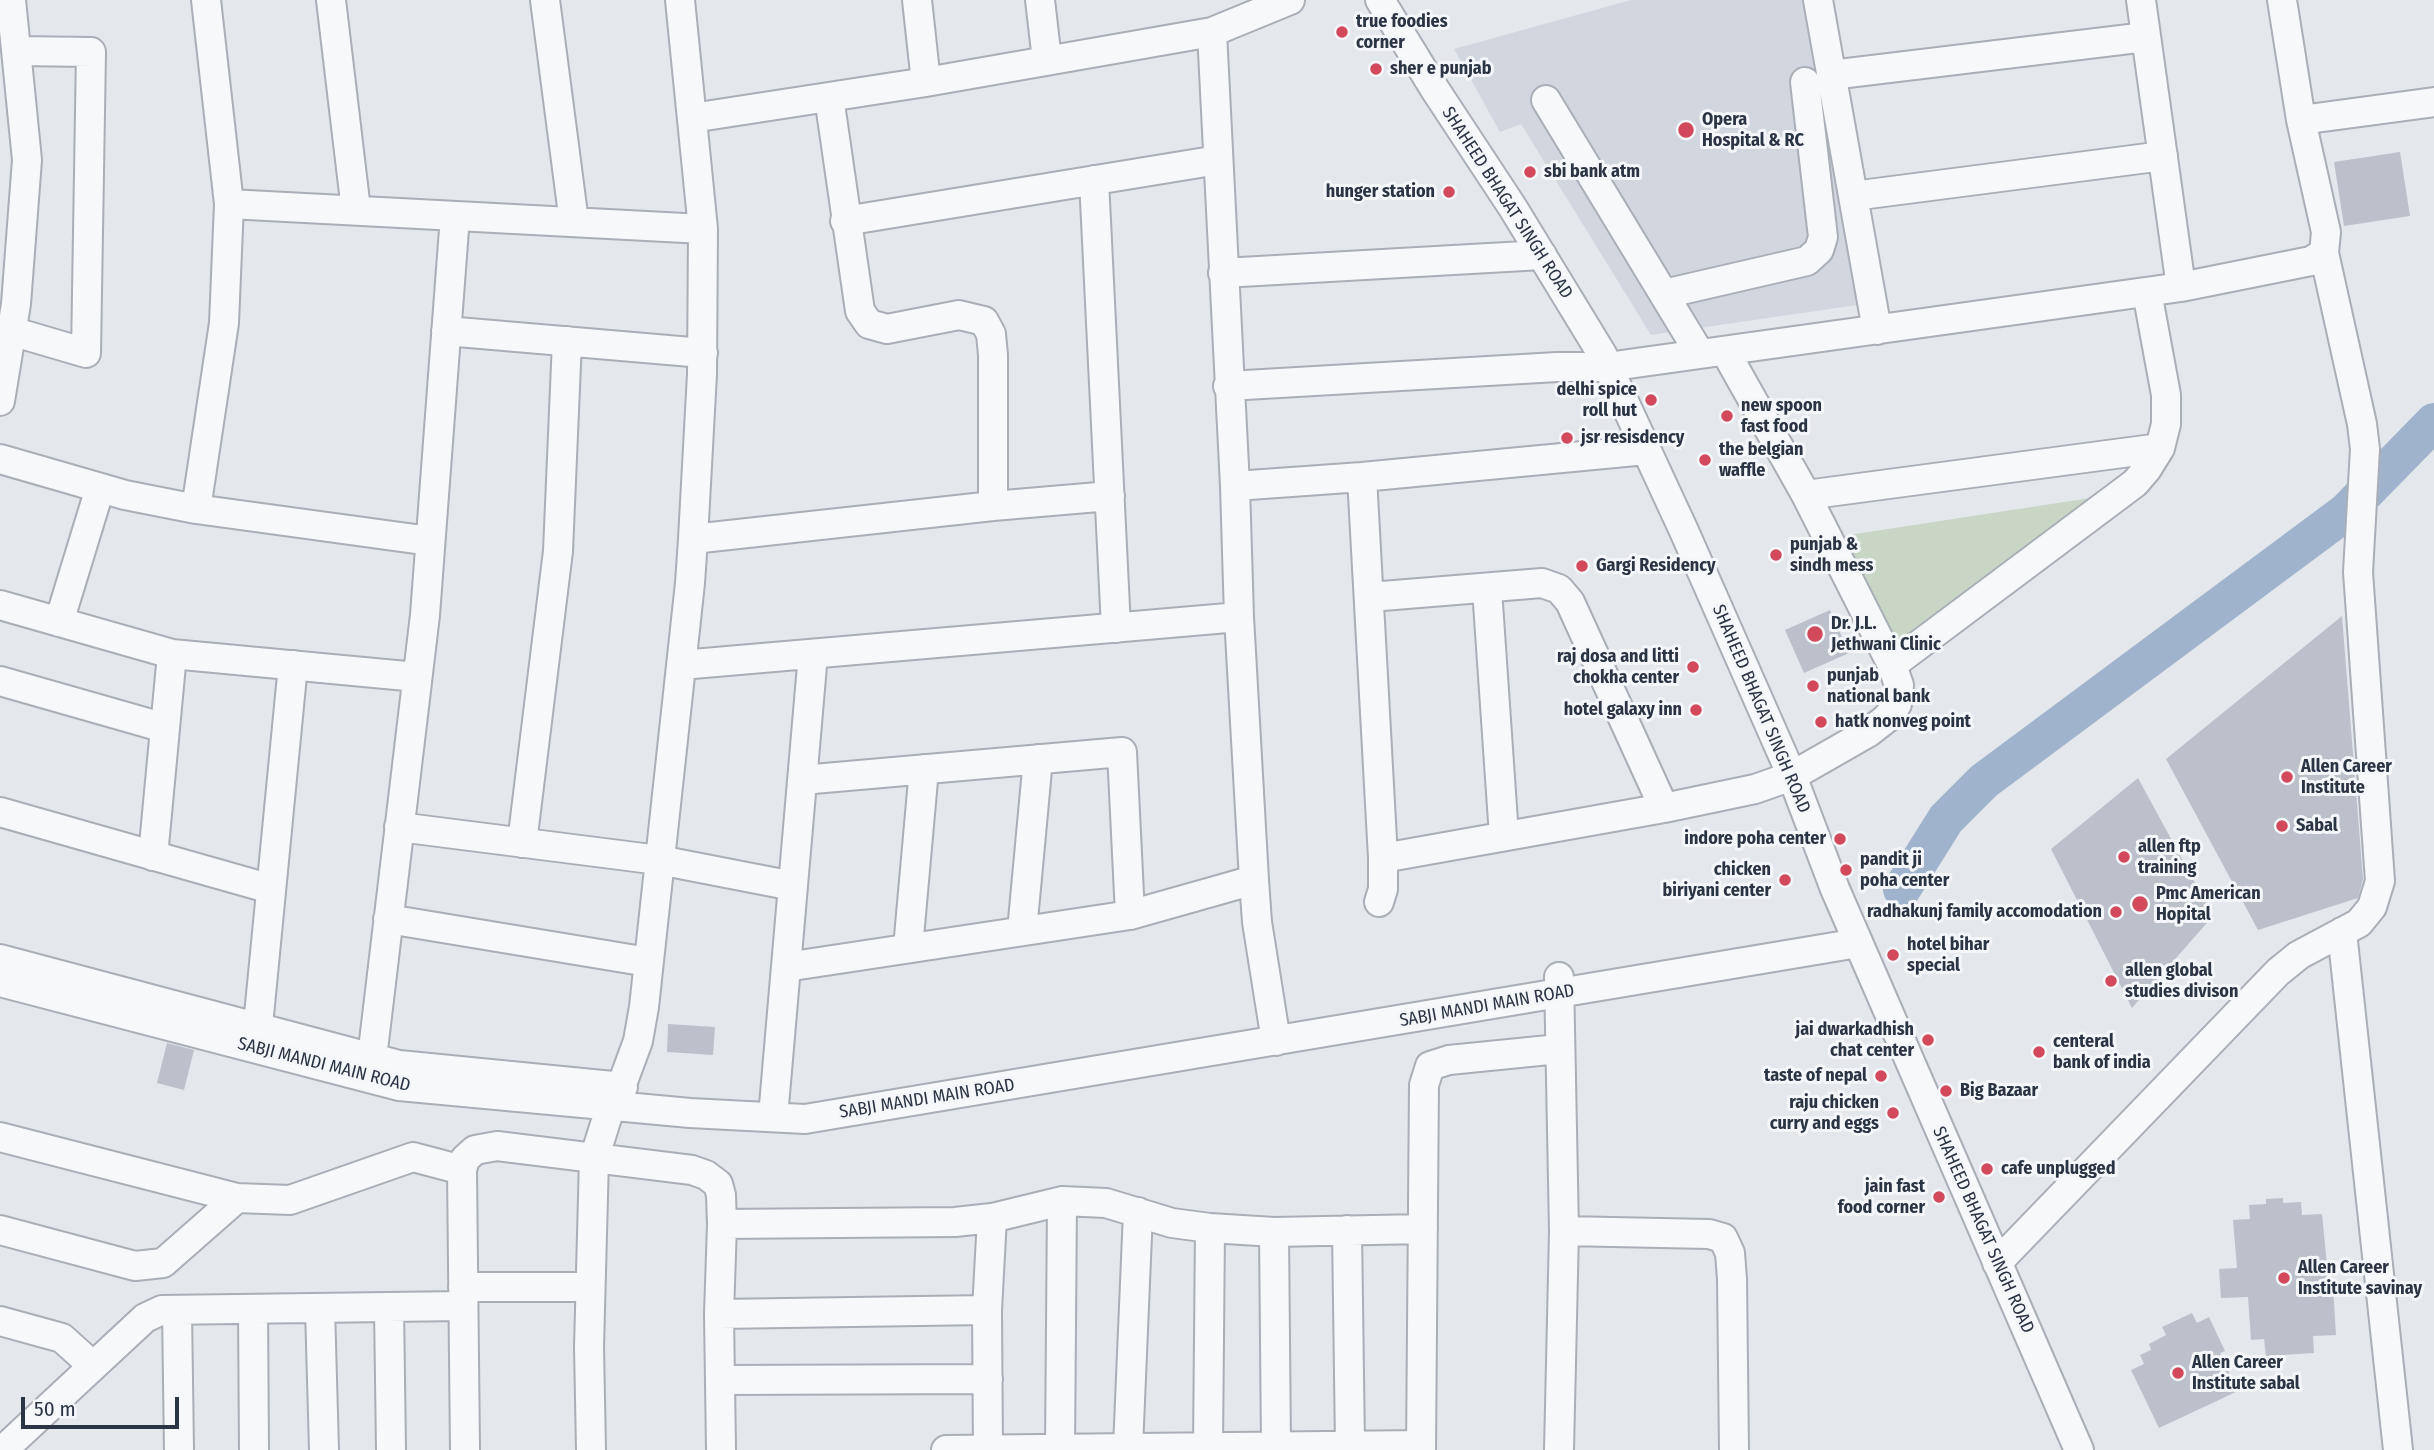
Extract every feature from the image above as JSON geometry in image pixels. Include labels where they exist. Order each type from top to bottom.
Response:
[{"type":"street","points":[[0,401],[16,303],[27,160],[11,0]]},
{"type":"street","points":[[196,509],[224,323],[229,204],[206,0]]},
{"type":"street","points":[[331,0],[356,210]]},
{"type":"street","points":[[545,0],[574,222]]},
{"type":"street","points":[[591,1450],[590,1287],[594,1158],[638,1041],[693,539],[703,353],[703,229],[680,0]]},
{"type":"street","points":[[917,0],[926,82]]},
{"type":"street","points":[[1040,0],[1047,60]]},
{"type":"street","points":[[692,118],[926,82],[1212,32],[1290,0]]},
{"type":"street","name":"SHAHEED BHAGAT SINGH ROAD","points":[[1380,0],[1542,255],[1607,367],[1684,531],[1792,776],[1854,934],[2080,1450]]},
{"type":"street","points":[[1664,295],[1807,261],[1819,250],[1823,237],[1818,0]]},
{"type":"street","points":[[2141,0],[2181,288]]},
{"type":"street","points":[[1997,1263],[2278,972],[2299,955],[2343,944],[2372,906],[2380,881],[2358,572],[2365,449],[2362,424],[2324,253],[2326,232],[2301,120],[2282,0]]},
{"type":"street","points":[[1212,32],[1254,880],[1257,922],[1275,1032]]},
{"type":"street","points":[[1818,79],[2146,37]]},
{"type":"street","points":[[11,331],[86,353],[91,52],[17,51]]},
{"type":"street","points":[[1818,79],[1853,196],[1877,330]]},
{"type":"street","points":[[829,97],[860,311],[869,324],[887,329],[959,315],[984,321],[991,334],[993,506]]},
{"type":"street","points":[[1383,858],[1731,796],[1792,776],[1869,732],[1887,718],[1897,704],[1899,685],[1892,665],[1805,495],[1712,352],[1664,295],[1546,100]]},
{"type":"street","points":[[2301,120],[2434,102]]},
{"type":"street","points":[[1853,196],[2163,156]]},
{"type":"street","points":[[845,221],[1218,160]]},
{"type":"street","points":[[1094,180],[1116,628]]},
{"type":"street","points":[[229,204],[703,229]]},
{"type":"street","points":[[369,1067],[425,615],[454,216]]},
{"type":"street","points":[[1228,386],[1558,367],[1607,367],[2181,288],[2311,261],[2324,253]]},
{"type":"street","points":[[1223,273],[1542,255]]},
{"type":"street","points":[[1892,665],[2135,483],[2147,469],[2160,448],[2166,424],[2166,395],[2147,292]]},
{"type":"street","points":[[446,331],[703,353]]},
{"type":"street","points":[[522,843],[558,551],[567,341]]},
{"type":"street","points":[[1805,495],[2160,448]]},
{"type":"street","points":[[1235,486],[1362,477],[1646,450]]},
{"type":"street","points":[[0,459],[125,495],[196,509],[430,541]]},
{"type":"street","points":[[1362,477],[1383,858],[1383,889],[1379,902]]},
{"type":"street","points":[[59,622],[100,488]]},
{"type":"street","points":[[693,539],[1110,496]]},
{"type":"street","points":[[1370,597],[1542,583],[1559,589],[1570,602],[1664,808]]},
{"type":"street","points":[[1487,589],[1504,836]]},
{"type":"street","points":[[0,605],[172,654],[417,677]]},
{"type":"street","points":[[681,665],[1239,617]]},
{"type":"street","points":[[153,856],[172,654]]},
{"type":"street","points":[[773,1108],[813,654]]},
{"type":"street","points":[[0,959],[256,1038],[293,665]]},
{"type":"street","points":[[0,681],[165,728]]},
{"type":"street","points":[[802,779],[1122,752],[1130,915]]},
{"type":"street","points":[[1022,931],[1038,759]]},
{"type":"street","points":[[908,948],[924,769]]},
{"type":"street","points":[[0,812],[271,889]]},
{"type":"street","points":[[399,827],[659,860],[793,886]]},
{"type":"street","points":[[786,967],[1130,915],[1254,880]]},
{"type":"street","points":[[388,919],[648,962]]},
{"type":"street","name":"SABJI MANDI MAIN ROAD","points":[[0,982],[256,1038],[369,1067],[399,1086],[616,1096],[773,1108],[805,1119],[1275,1032],[1854,934]]},
{"type":"street","points":[[2343,944],[2398,1450]]},
{"type":"street","points":[[1559,984],[1564,1231],[1559,1450]]},
{"type":"street","points":[[946,1450],[1350,1446],[1421,1448],[1424,1085],[1430,1066],[1449,1060],[1559,1049]]},
{"type":"street","points":[[0,1137],[237,1198],[290,1200],[413,1157],[462,1170]]},
{"type":"street","points":[[465,1450],[462,1170],[465,1159],[475,1150],[497,1146],[692,1170],[706,1175],[718,1184],[722,1224],[719,1314],[721,1450]]},
{"type":"street","points":[[0,1230],[135,1266],[163,1262],[237,1198]]},
{"type":"street","points":[[722,1224],[955,1222],[992,1218],[1062,1201],[1106,1203],[1172,1223],[1210,1228],[1274,1232],[1423,1229]]},
{"type":"street","points":[[1060,1449],[1062,1201]]},
{"type":"street","points":[[1128,1448],[1138,1212]]},
{"type":"street","points":[[988,1450],[987,1310],[992,1218]]},
{"type":"street","points":[[1208,1447],[1210,1228]]},
{"type":"street","points":[[1348,1230],[1350,1446]]},
{"type":"street","points":[[1564,1231],[1709,1234],[1723,1238],[1730,1253],[1732,1279],[1734,1450]]},
{"type":"street","points":[[1274,1232],[1276,1447]]},
{"type":"street","points":[[3,1450],[145,1318],[162,1310],[389,1307],[463,1297],[590,1287]]},
{"type":"street","points":[[389,1307],[391,1450]]},
{"type":"street","points":[[320,1308],[324,1450]]},
{"type":"street","points":[[253,1309],[254,1450]]},
{"type":"street","points":[[177,1310],[179,1450]]},
{"type":"street","points":[[719,1314],[987,1310]]},
{"type":"street","points":[[0,1321],[62,1338],[93,1367]]},
{"type":"street","points":[[720,1380],[988,1379]]},
{"type":"shaded area","points":[[1631,0],[1804,0],[1857,305],[1651,335],[1521,124],[1500,132],[1454,49]]},
{"type":"green space","points":[[2097,497],[1887,653],[1829,538]]},
{"type":"building","points":[[2400,152],[2410,216],[2344,226],[2334,162]]},
{"type":"building","points":[[1830,610],[1849,653],[1804,673],[1785,630]]},
{"type":"building","name":"Sabal","points":[[2342,616],[2363,879],[2358,898],[2258,930],[2166,759]]},
{"type":"building","points":[[2138,778],[2213,916],[2132,1008],[2051,849]]},
{"type":"building","points":[[668,1024],[715,1027],[713,1055],[667,1052]]},
{"type":"building","points":[[167,1043],[194,1050],[184,1090],[157,1083]]},
{"type":"building","points":[[2283,1198],[2283,1203],[2301,1202],[2302,1215],[2322,1214],[2329,1286],[2333,1286],[2336,1335],[2313,1336],[2314,1353],[2266,1356],[2264,1339],[2251,1340],[2248,1297],[2221,1298],[2219,1269],[2237,1268],[2233,1220],[2250,1219],[2249,1205],[2266,1204],[2266,1199]]},
{"type":"building","points":[[2192,1313],[2197,1323],[2209,1317],[2225,1351],[2220,1353],[2238,1391],[2159,1428],[2131,1370],[2144,1364],[2140,1355],[2151,1350],[2149,1344],[2166,1335],[2162,1327]]},
{"type":"waterway","points":[[1902,889],[1946,819],[1984,781],[2346,512],[2434,422]]},
{"type":"place","name":"true foodies corner","points":[[1342,32]]},
{"type":"place","name":"sher e punjab","points":[[1376,69]]},
{"type":"place","name":"Opera Hospital & RC","points":[[1686,130]]},
{"type":"place","name":"sbi bank atm","points":[[1530,172]]},
{"type":"place","name":"hunger station","points":[[1449,192]]},
{"type":"place","name":"delhi spice roll hut","points":[[1651,400]]},
{"type":"place","name":"new spoon fast food","points":[[1727,416]]},
{"type":"place","name":"jsr resisdency","points":[[1567,438]]},
{"type":"place","name":"the belgian waffle","points":[[1705,460]]},
{"type":"place","name":"punjab & sindh mess","points":[[1776,555]]},
{"type":"place","name":"Gargi Residency","points":[[1582,566]]},
{"type":"place","name":"Dr. J.L. Jethwani Clinic","points":[[1815,634]]},
{"type":"place","name":"raj dosa and litti chokha center","points":[[1693,667]]},
{"type":"place","name":"punjab national bank","points":[[1813,686]]},
{"type":"place","name":"hotel galaxy inn","points":[[1696,710]]},
{"type":"place","name":"hatk nonveg point","points":[[1821,722]]},
{"type":"place","name":"Allen Career Institute","points":[[2287,777]]},
{"type":"place","name":"Sabal","points":[[2282,826]]},
{"type":"place","name":"indore poha center","points":[[1840,839]]},
{"type":"place","name":"allen ftp training","points":[[2124,857]]},
{"type":"place","name":"pandit ji poha center","points":[[1846,870]]},
{"type":"place","name":"chicken biriyani center","points":[[1785,880]]},
{"type":"place","name":"Pmc American Hopital","points":[[2140,904]]},
{"type":"place","name":"radhakunj family accomodation","points":[[2116,912]]},
{"type":"place","name":"hotel bihar special","points":[[1893,955]]},
{"type":"place","name":"allen global studies divison","points":[[2111,981]]},
{"type":"place","name":"jai dwarkadhish chat center","points":[[1928,1040]]},
{"type":"place","name":"centeral bank of india","points":[[2039,1052]]},
{"type":"place","name":"taste of nepal","points":[[1881,1076]]},
{"type":"place","name":"Big Bazaar","points":[[1946,1091]]},
{"type":"place","name":"raju chicken curry and eggs","points":[[1893,1113]]},
{"type":"place","name":"cafe unplugged","points":[[1987,1169]]},
{"type":"place","name":"jain fast food corner","points":[[1939,1197]]},
{"type":"place","name":"Allen Career Institute savinay","points":[[2284,1278]]},
{"type":"place","name":"Allen Career Institute sabal","points":[[2178,1373]]}]
